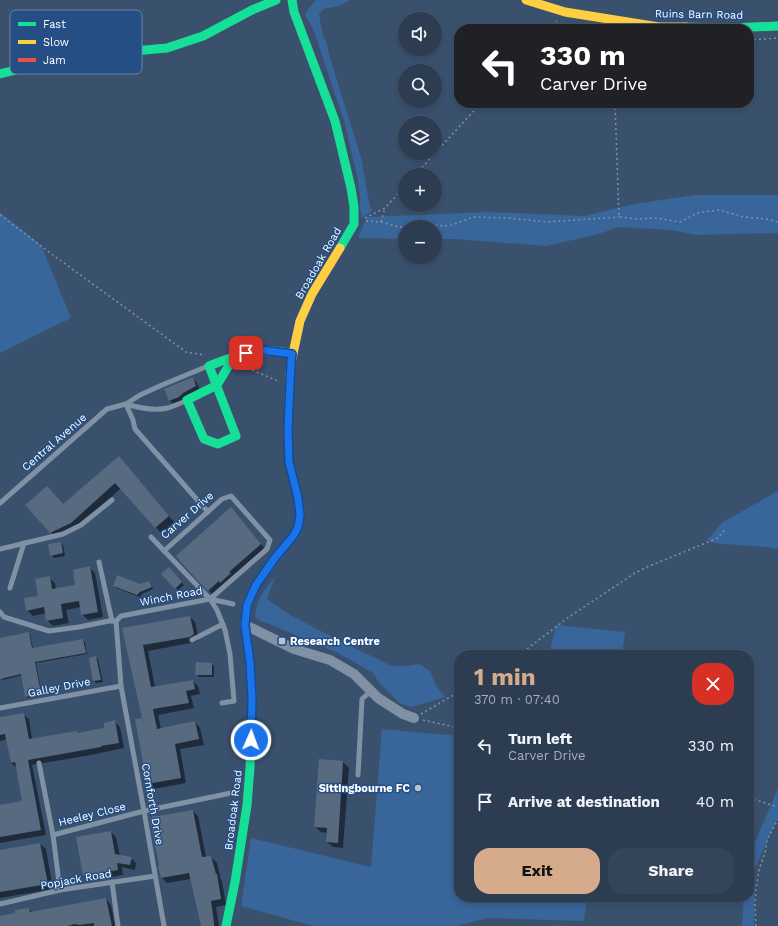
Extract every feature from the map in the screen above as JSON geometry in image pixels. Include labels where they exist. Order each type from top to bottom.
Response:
[{"type":"street","points":[[142,50],[167,48],[203,36],[252,10],[276,0]]},
{"type":"street","name":"Broadoak Road","points":[[226,926],[235,882],[247,805],[250,768],[252,698],[250,663],[245,625],[247,605],[256,585],[274,559],[294,535],[298,527],[300,515],[298,498],[289,462],[288,430],[292,354],[300,321],[312,294],[354,224],[354,208],[351,188],[335,121],[294,12],[292,0]]},
{"type":"street","name":"Ruins Barn Road","points":[[526,0],[565,12],[636,24]]},
{"type":"street","name":"Ruins Barn Road","points":[[754,27],[778,26]]},
{"type":"street","points":[[0,74],[10,72]]},
{"type":"street","points":[[233,359],[217,385],[187,400],[204,439],[218,444],[236,436],[217,385],[209,366],[233,359],[246,353],[262,350],[292,354]]},
{"type":"street","points":[[245,625],[294,649],[330,660],[354,674],[378,698],[403,714],[414,718]]},
{"type":"lane","points":[[126,404],[140,395],[209,366]]},
{"type":"lane","points":[[126,404],[137,408],[167,408],[187,400]]},
{"type":"lane","points":[[126,404],[133,420],[135,430],[208,512]]},
{"type":"lane","name":"Central Avenue","points":[[0,503],[107,409],[126,404]]},
{"type":"lane","name":"Carver Drive","points":[[151,537],[164,551],[210,599],[267,549],[270,540],[231,496],[222,499],[164,551]]},
{"type":"lane","points":[[0,548],[63,534],[81,526],[112,500]]},
{"type":"lane","points":[[10,588],[24,543]]},
{"type":"lane","name":"Cornforth Drive","points":[[99,562],[114,621],[120,662],[121,686],[164,926]]},
{"type":"lane","points":[[210,599],[223,624],[230,654],[234,701],[222,703]]},
{"type":"lane","name":"Winch Road","points":[[0,612],[4,617],[49,631],[114,621],[121,616],[210,599],[233,604]]},
{"type":"lane","points":[[192,640],[223,624]]},
{"type":"lane","name":"Galley Drive","points":[[0,708],[121,686]]},
{"type":"lane","points":[[358,775],[362,699],[371,691]]},
{"type":"lane","points":[[39,763],[53,835]]},
{"type":"lane","name":"Heeley Close","points":[[60,890],[53,835],[144,811],[236,792]]},
{"type":"lane","name":"Popjack Road","points":[[0,904],[60,890],[155,876]]},
{"type":"lane","points":[[112,882],[118,926]]},
{"type":"path","points":[[754,40],[778,38]]},
{"type":"path","points":[[421,168],[476,108]]},
{"type":"path","points":[[615,108],[619,217]]},
{"type":"path","points":[[398,193],[384,208],[360,221],[381,222],[399,227],[428,225],[449,226],[473,217],[508,218],[547,222],[619,217],[637,219],[655,218],[680,222],[697,213],[719,210],[744,217],[766,219],[778,222]]},
{"type":"path","points":[[381,222],[384,208]]},
{"type":"path","points":[[0,215],[186,352],[206,356]]},
{"type":"path","points":[[233,359],[290,386]]},
{"type":"path","points":[[526,650],[569,617],[635,573],[718,538],[726,528]]},
{"type":"path","points":[[414,718],[454,695]]},
{"type":"path","points":[[414,718],[454,727]]},
{"type":"path","points":[[754,800],[778,807]]},
{"type":"path","points":[[756,926],[755,905],[759,870],[768,840],[778,819]]},
{"type":"shaded area","points":[[316,0],[351,0],[325,9],[319,14],[323,36],[327,44],[362,161],[372,211],[362,218],[357,174],[345,124],[316,37],[305,15]]},
{"type":"shaded area","points":[[695,195],[778,195],[778,233],[696,235],[672,230],[618,227],[599,234],[546,246],[442,239],[442,220],[398,220],[398,239],[359,238],[367,217],[488,212],[584,216],[634,204]]},
{"type":"shaded area","points":[[0,212],[41,245],[71,318],[0,353]]},
{"type":"shaded area","points":[[778,491],[778,549],[713,543],[707,540],[723,522]]},
{"type":"shaded area","points":[[275,577],[267,599],[292,616],[392,666],[419,664],[430,671],[435,684],[445,697],[412,707],[401,704],[380,684],[373,673],[338,653],[260,621],[255,617],[257,605],[264,591]]},
{"type":"shaded area","points":[[556,625],[625,632],[623,650],[550,650]]},
{"type":"shaded area","points":[[382,729],[454,736],[454,902],[586,902],[584,921],[488,918],[456,926],[313,926],[241,906],[251,838],[371,867]]},
{"type":"shaded area","points":[[778,788],[778,817],[755,868],[754,926],[742,926],[744,902],[754,902],[754,845]]},
{"type":"building","points":[[193,377],[196,386],[179,397],[169,401],[164,389]]},
{"type":"building","points":[[119,456],[169,516],[155,528],[115,483],[71,523],[50,533],[25,505],[47,486],[63,504]]},
{"type":"building","points":[[231,507],[261,544],[229,572],[231,573],[220,583],[219,581],[208,591],[176,556]]},
{"type":"building","points":[[61,542],[63,553],[50,556],[48,544]]},
{"type":"building","points":[[90,566],[98,612],[81,615],[79,601],[61,604],[63,618],[46,621],[44,607],[26,611],[24,598],[38,596],[35,579],[50,576],[52,589],[75,585],[73,570]]},
{"type":"building","points":[[169,567],[182,582],[175,589],[161,574]]},
{"type":"building","points":[[117,575],[140,584],[149,581],[152,587],[140,592],[137,595],[113,586]]},
{"type":"building","points":[[190,616],[194,634],[190,637],[143,645],[151,687],[193,680],[195,689],[186,691],[189,703],[153,709],[157,729],[195,721],[199,739],[175,744],[181,778],[147,784],[135,719],[142,718],[122,628]]},
{"type":"building","points":[[29,632],[32,648],[83,639],[86,653],[35,662],[41,693],[25,697],[21,674],[0,679],[0,638]]},
{"type":"building","points":[[96,656],[101,680],[93,681],[89,658]]},
{"type":"building","points":[[196,662],[212,663],[212,675],[195,675]]},
{"type":"building","points":[[24,713],[29,739],[104,728],[104,723],[115,720],[119,743],[28,760],[41,830],[0,837],[0,805],[22,801],[15,762],[11,763],[5,734],[0,735],[0,717]]},
{"type":"building","points":[[319,759],[343,761],[338,843],[326,842],[327,828],[314,827]]},
{"type":"building","points":[[193,810],[202,857],[211,856],[217,874],[221,899],[211,901],[214,926],[201,926],[189,873],[161,878],[158,866],[150,820],[153,816]]},
{"type":"building","points":[[111,831],[115,854],[132,857],[130,865],[117,863],[118,870],[83,876],[76,837]]},
{"type":"building","points":[[40,843],[48,884],[0,892],[0,850]]},
{"type":"building","points":[[106,898],[112,926],[94,926],[94,923],[67,926],[0,926],[0,916],[15,913],[15,910],[29,908],[30,912]]},
{"type":"traffic: fast","points":[[142,50],[167,48],[203,36],[252,10],[276,0]]},
{"type":"traffic: fast","points":[[292,0],[294,12],[335,121],[351,188],[354,207],[354,224],[340,248]]},
{"type":"traffic: fast","points":[[754,27],[778,26]]},
{"type":"traffic: fast","points":[[0,74],[10,72]]},
{"type":"traffic: fast","points":[[234,357],[217,385],[187,400],[204,439],[218,444],[236,436],[209,366],[236,356],[250,352],[275,351],[293,354]]},
{"type":"traffic: fast","points":[[226,926],[235,882],[247,805],[250,768],[252,697],[250,663],[245,625],[247,605],[256,585],[274,559],[294,535],[298,527],[300,512]]},
{"type":"traffic: slow","points":[[526,0],[565,12],[640,24]]},
{"type":"traffic: slow","points":[[290,376],[291,363],[300,321],[312,294],[340,248]]},
{"type":"traffic: jam","points":[[290,376],[288,430],[289,462],[300,512]]},
{"type":"place","name":"Research Centre","points":[[282,641]]},
{"type":"place","name":"Sittingbourne FC","points":[[418,788]]},
{"type":"route","points":[[246,353],[262,350],[292,354],[288,430],[289,462],[298,498],[300,515],[298,527],[294,535],[264,573],[249,598],[247,605],[245,625],[250,663],[252,698],[251,740]]}]
